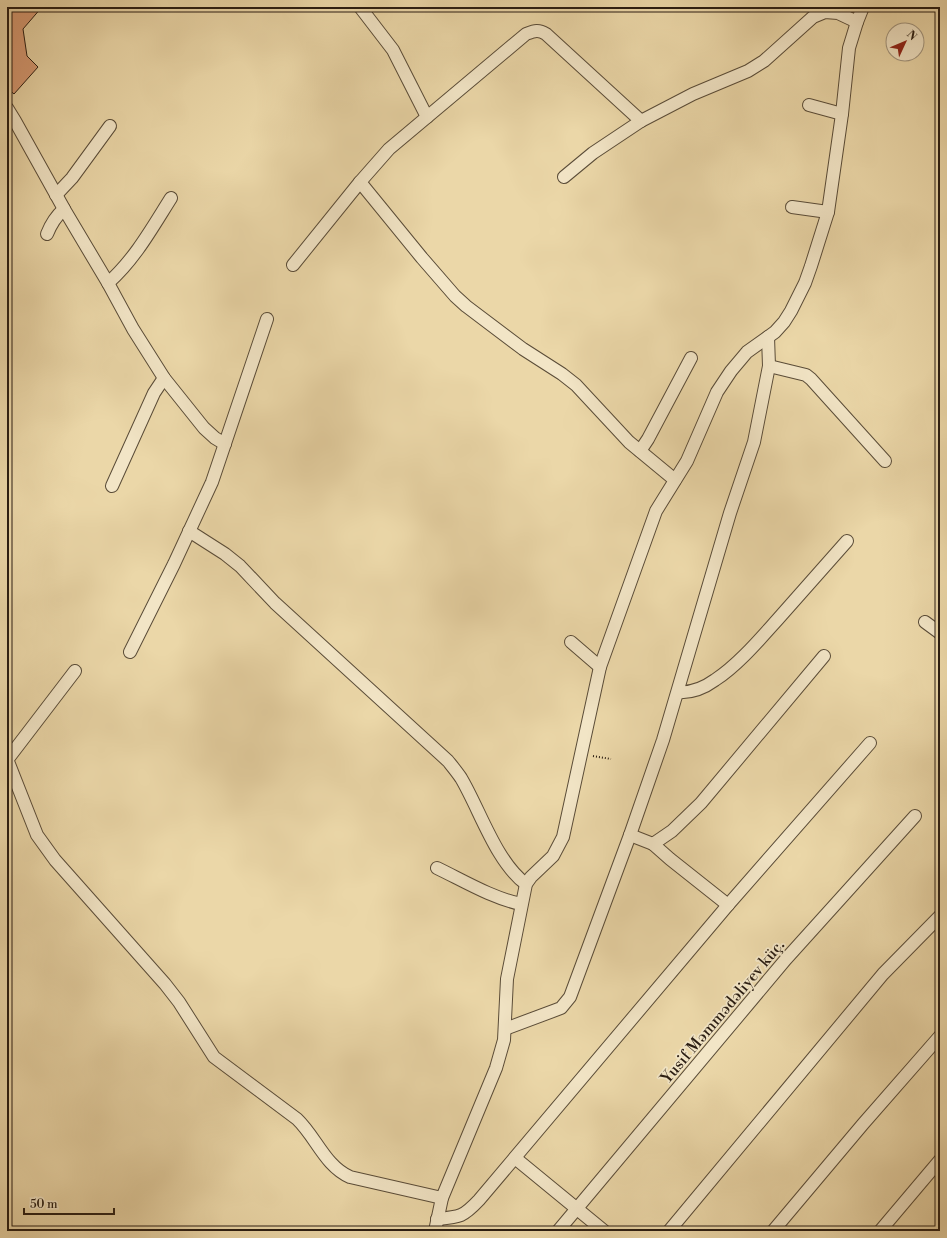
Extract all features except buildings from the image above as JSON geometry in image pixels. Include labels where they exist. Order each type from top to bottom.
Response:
[{"type":"street","points":[[360,7],[393,50],[427,117]]},
{"type":"street","points":[[436,1225],[442,1198],[496,1068],[503,1045],[507,985],[521,904],[526,884],[531,877],[553,856],[563,837],[600,667],[656,511],[687,461],[718,392],[731,371],[747,352],[775,332],[784,322],[791,312],[805,282],[828,212],[850,48],[863,7]]},
{"type":"street","points":[[564,177],[593,153],[641,120],[693,94],[748,71],[764,61],[813,17],[825,12],[838,13],[857,22]]},
{"type":"street","points":[[293,265],[360,182],[389,149],[526,34],[533,31],[540,30],[546,34],[641,120]]},
{"type":"street","points":[[809,105],[842,114]]},
{"type":"street","points":[[7,108],[133,329],[164,378],[204,428],[215,438],[225,444]]},
{"type":"street","points":[[56,195],[72,178],[110,126]]},
{"type":"street","points":[[360,182],[455,296],[523,349],[562,374],[576,385],[623,436],[675,480]]},
{"type":"street","points":[[108,283],[121,272],[133,257],[171,198]]},
{"type":"street","points":[[792,208],[828,212]]},
{"type":"street","points":[[47,234],[52,222],[64,209]]},
{"type":"street","points":[[130,652],[212,482],[267,319]]},
{"type":"street","points":[[505,1029],[561,1008],[567,1002],[630,835],[678,692],[730,513],[754,442],[769,366],[768,337]]},
{"type":"street","points":[[640,451],[648,439],[691,358]]},
{"type":"street","points":[[769,366],[806,375],[812,379],[885,461]]},
{"type":"street","points":[[112,486],[154,393],[164,378]]},
{"type":"street","points":[[189,531],[225,554],[240,566],[270,598],[448,761],[460,777],[505,862],[516,877],[526,884]]},
{"type":"street","points":[[678,692],[697,690],[715,680],[737,662],[847,541]]},
{"type":"street","points":[[925,622],[940,633]]},
{"type":"street","points":[[571,642],[600,667]]},
{"type":"street","points":[[653,844],[672,831],[701,803],[824,656]]},
{"type":"street","points":[[75,671],[7,759],[29,817],[37,835],[45,847],[179,1002],[214,1057],[306,1128],[330,1163],[340,1173],[350,1178],[442,1198]]},
{"type":"street","points":[[436,1225],[461,1216],[469,1210],[728,905],[870,743]]},
{"type":"street","name":"Yusif Məmmədəliyev küç.","points":[[558,1231],[786,959],[915,816]]},
{"type":"street","points":[[630,835],[653,844],[728,905]]},
{"type":"street","points":[[437,868],[497,897],[521,904]]},
{"type":"street","points":[[669,1231],[883,974],[940,916]]},
{"type":"street","points":[[773,1231],[863,1124],[940,1036]]},
{"type":"street","points":[[514,1158],[604,1231]]},
{"type":"street","points":[[880,1231],[940,1160]]},
{"type":"path","points":[[582,754],[611,759]]}]
